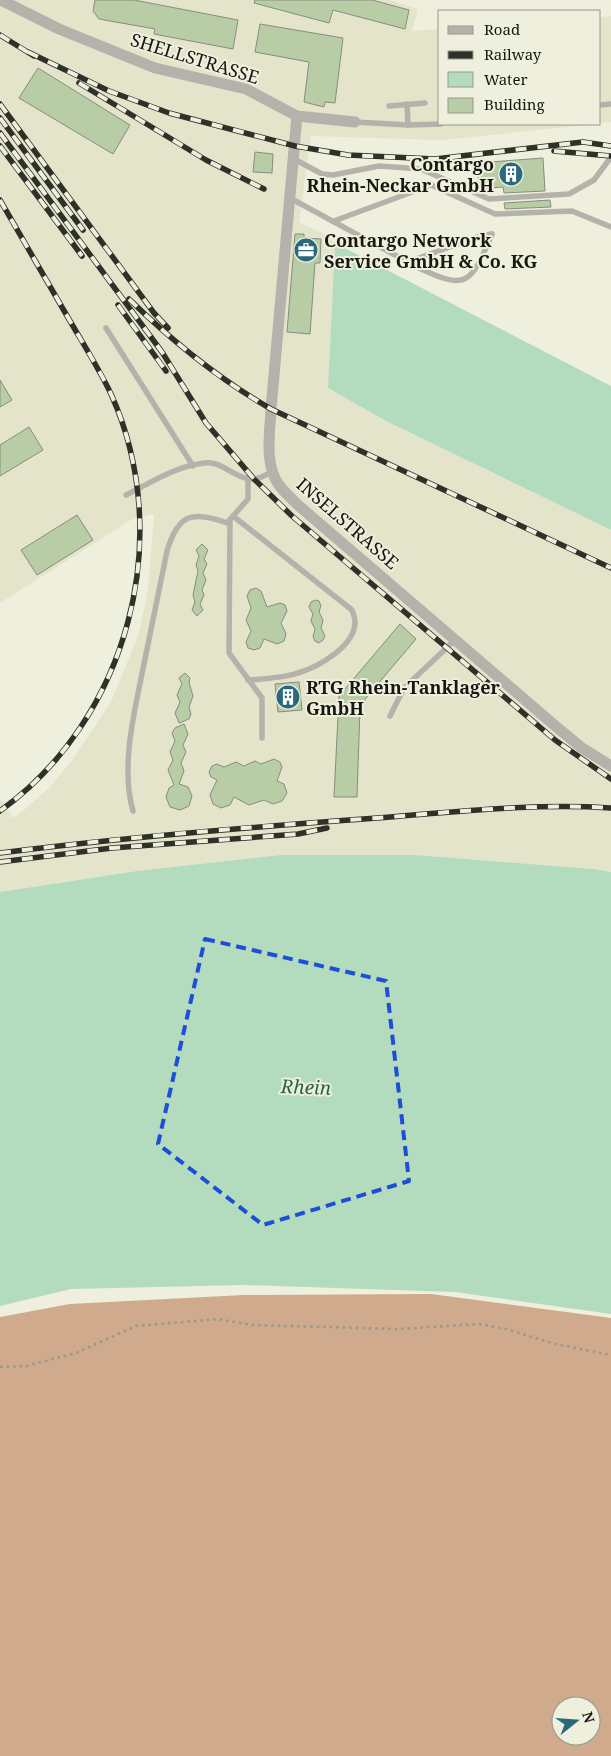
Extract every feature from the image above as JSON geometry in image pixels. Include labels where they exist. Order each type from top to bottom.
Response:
[{"type":"street","name":"SHELLSTRASSE","points":[[1,0],[27,15],[155,68],[246,89],[297,116],[355,122]]},
{"type":"street","points":[[272,472],[270,445],[271,409],[297,116]]},
{"type":"street","name":"INSELSTRASSE","points":[[272,472],[279,485],[298,505],[582,748],[611,766]]},
{"type":"lane","points":[[389,106],[425,103]]},
{"type":"lane","points":[[407,104],[408,125]]},
{"type":"lane","points":[[355,122],[408,125],[438,124]]},
{"type":"lane","points":[[294,159],[322,174],[333,175],[379,166],[421,169],[489,198],[569,194],[594,180],[611,157]]},
{"type":"lane","points":[[334,221],[431,185],[495,214],[572,211],[611,227]]},
{"type":"lane","points":[[290,198],[408,262],[446,280],[463,281],[470,277],[480,262],[492,234],[480,236],[408,262]]},
{"type":"lane","points":[[106,328],[193,466]]},
{"type":"lane","points":[[126,494],[172,472],[204,462],[220,464],[239,475],[254,479],[272,472]]},
{"type":"lane","points":[[133,811],[127,773],[137,698],[166,551],[172,533],[181,521],[194,515],[213,518],[227,523],[248,499],[248,477]]},
{"type":"lane","points":[[231,518],[352,610],[356,621],[352,636],[347,642],[310,669],[296,674],[248,680]]},
{"type":"lane","points":[[231,518],[229,653],[262,698],[262,738]]},
{"type":"lane","points":[[390,716],[404,688],[455,640]]},
{"type":"path","points":[[0,1367],[26,1366],[76,1353],[136,1326],[218,1319],[261,1325],[391,1329],[480,1324],[506,1329],[555,1344],[611,1355]]},
{"type":"highlighted area","points":[[205,939],[386,981],[409,1181],[263,1225],[158,1144]]},
{"type":"shaded area","points":[[0,0],[389,0],[418,9],[412,31],[438,29],[438,125],[586,125],[441,140],[311,136],[299,222],[324,234],[335,243],[328,388],[386,421],[611,530],[611,873],[593,869],[415,855],[281,855],[137,871],[0,892],[0,798],[13,818],[24,810],[50,787],[71,762],[111,702],[138,636],[148,591],[154,514],[134,518],[0,603]]},
{"type":"shaded area","points":[[611,16],[611,122],[601,123],[601,17]]},
{"type":"shaded area","points":[[431,1294],[611,1318],[611,1756],[0,1756],[0,1317],[70,1304],[244,1295]]},
{"type":"water","points":[[335,243],[611,386],[611,530],[386,421],[328,388]]},
{"type":"water","name":"Rhein","points":[[281,855],[415,855],[611,872],[611,1314],[455,1292],[244,1285],[71,1289],[0,1306],[0,892],[137,871]]},
{"type":"building","points":[[95,0],[134,0],[238,20],[233,49],[154,34],[155,29],[99,19],[93,11]]},
{"type":"building","points":[[255,0],[372,0],[409,10],[405,29],[333,10],[329,23],[254,3]]},
{"type":"building","points":[[260,24],[343,38],[335,103],[325,102],[324,107],[304,102],[309,62],[255,52]]},
{"type":"building","points":[[38,68],[130,125],[113,154],[19,98]]},
{"type":"building","points":[[255,152],[273,154],[272,173],[253,172]]},
{"type":"building","name":"Contargo Rhein-Neckar GmbH","points":[[543,158],[545,191],[504,193],[503,187],[479,189],[477,163]]},
{"type":"building","points":[[550,200],[551,207],[505,209],[504,203]]},
{"type":"building","points":[[295,234],[304,234],[304,238],[321,239],[320,263],[315,263],[310,334],[287,332]]},
{"type":"building","points":[[0,380],[12,400],[0,407]]},
{"type":"building","points":[[29,427],[43,450],[0,476],[0,445]]},
{"type":"building","points":[[77,515],[93,540],[37,575],[21,550]]},
{"type":"building","points":[[202,544],[208,550],[204,559],[207,564],[203,573],[206,580],[202,590],[204,595],[200,604],[203,610],[197,616],[192,610],[195,602],[193,595],[198,571],[196,565],[199,556],[196,550]]},
{"type":"building","points":[[256,588],[261,591],[267,607],[280,603],[285,605],[287,611],[281,623],[286,634],[284,641],[277,644],[264,639],[260,648],[254,650],[248,648],[246,642],[251,631],[246,620],[251,608],[247,596],[250,590]]},
{"type":"building","points":[[319,601],[321,606],[319,612],[323,620],[321,628],[325,636],[319,643],[313,637],[315,629],[311,621],[313,614],[309,607],[311,602]]},
{"type":"building","points":[[400,624],[416,639],[366,698],[360,709],[357,797],[334,797],[339,696]]},
{"type":"building","points":[[185,673],[190,678],[189,683],[193,696],[189,707],[191,714],[189,719],[179,723],[175,713],[180,702],[177,695],[182,684],[179,678]]},
{"type":"building","name":"RTG Rhein-Tanklager GmbH","points":[[299,682],[302,710],[278,712],[275,684]]},
{"type":"building","points":[[184,724],[188,734],[183,745],[186,752],[181,763],[184,771],[179,784],[188,787],[192,796],[189,806],[180,810],[170,807],[166,797],[169,788],[174,785],[168,770],[173,760],[170,752],[175,741],[172,733],[175,728]]},
{"type":"building","points":[[274,759],[280,762],[282,767],[277,781],[284,784],[287,793],[282,801],[273,804],[264,800],[249,805],[234,797],[230,805],[221,808],[213,804],[210,795],[217,780],[211,777],[209,772],[212,766],[217,764],[224,767],[236,762],[244,766],[255,761],[261,764]]},
{"type":"railway","points":[[0,35],[34,56]]},
{"type":"railway","points":[[28,52],[109,91],[169,113],[295,146],[348,155],[435,159],[583,142],[611,146]]},
{"type":"railway","points":[[79,83],[206,160],[264,189]]},
{"type":"railway","points":[[0,104],[154,313],[168,328]]},
{"type":"railway","points":[[0,118],[83,230]]},
{"type":"railway","points":[[0,133],[162,352],[206,423],[254,479],[292,516],[555,740],[611,779]]},
{"type":"railway","points":[[0,146],[82,256]]},
{"type":"railway","points":[[554,151],[611,156]]},
{"type":"railway","points":[[0,200],[102,375],[111,394],[130,449],[139,507],[138,565],[128,622],[109,677],[80,727],[44,773],[0,811]]},
{"type":"railway","points":[[129,299],[162,330],[197,358],[233,385],[271,409],[611,568]]},
{"type":"railway","points":[[118,305],[166,371]]},
{"type":"railway","points":[[0,853],[188,833],[464,811],[523,807],[611,808]]},
{"type":"railway","points":[[0,862],[112,848],[298,834],[327,828]]},
{"type":"place","name":"Contargo Rhein-Neckar GmbH","points":[[511,174]]},
{"type":"place","name":"Contargo Network Service GmbH & Co. KG","points":[[306,250]]},
{"type":"place","name":"RTG Rhein-Tanklager GmbH","points":[[288,697]]}]
